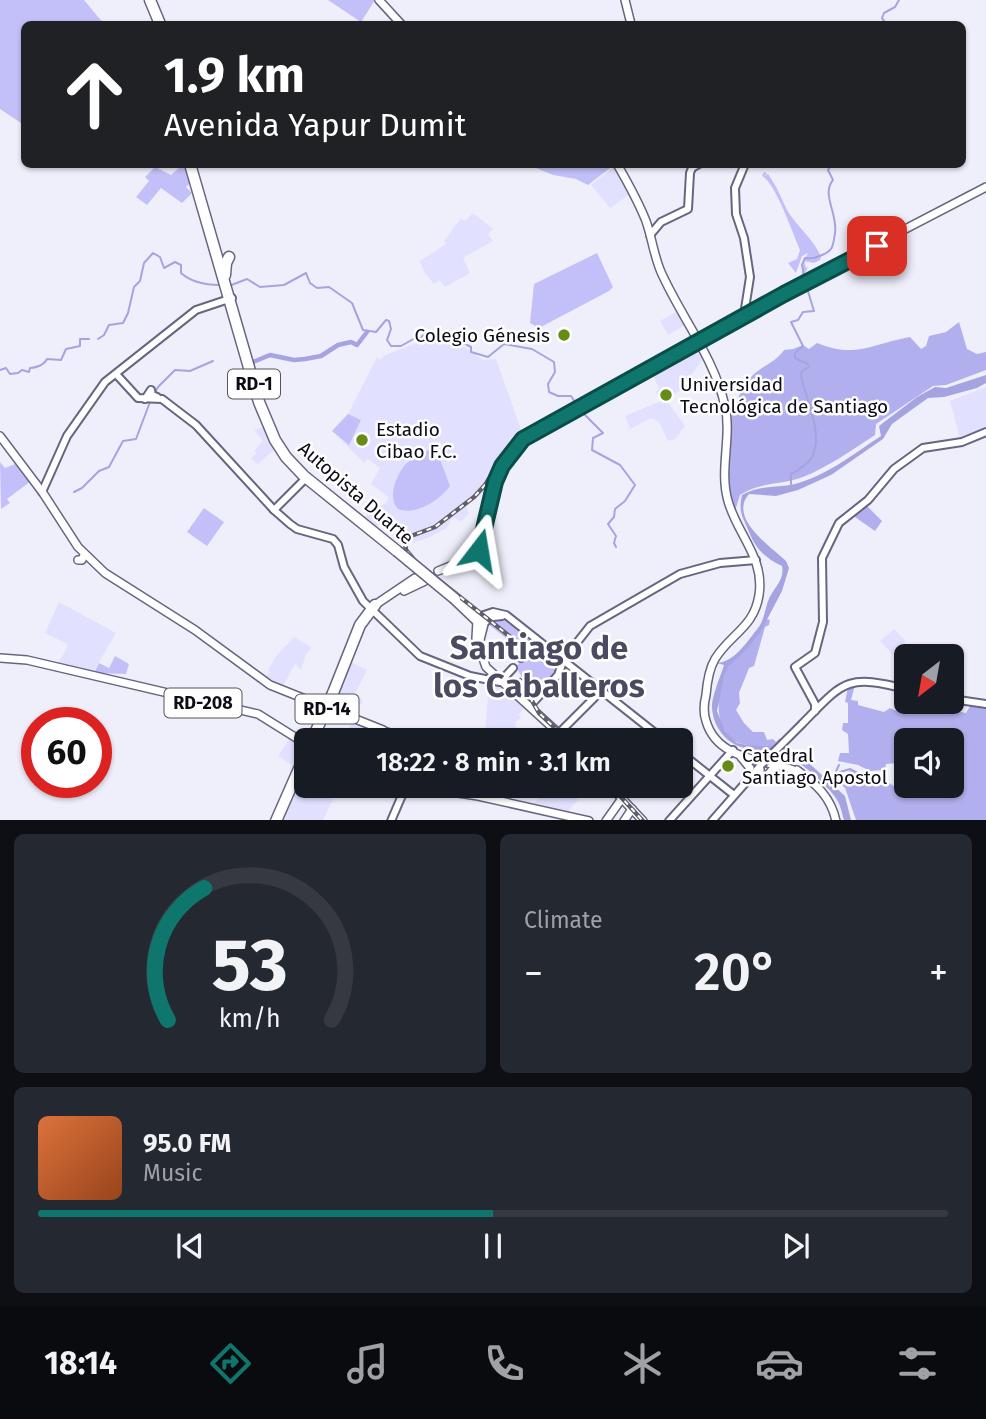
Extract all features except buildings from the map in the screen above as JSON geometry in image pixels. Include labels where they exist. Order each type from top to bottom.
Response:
[{"type":"highway","points":[[149,2],[156,21]]},
{"type":"highway","name":"Autopista Duarte","points":[[194,173],[225,256],[228,288],[259,402],[286,457],[475,616]]},
{"type":"highway","name":"Autopista Duarte","points":[[194,173],[268,417],[291,458],[307,477]]},
{"type":"highway","points":[[243,337],[248,345],[254,347]]},
{"type":"highway","points":[[346,662],[365,620],[374,609]]},
{"type":"highway","points":[[318,728],[359,628],[374,609]]},
{"type":"highway","points":[[278,820],[294,783]]},
{"type":"main road","points":[[381,0],[399,21]]},
{"type":"main road","points":[[625,0],[630,21]]},
{"type":"main road","points":[[619,168],[636,197],[661,272],[706,354],[716,379],[726,412],[726,494],[734,520],[756,560],[760,584],[754,612],[746,627],[717,657],[709,673],[704,711],[711,732],[733,751],[759,766],[768,766],[770,773],[776,765]]},
{"type":"main road","points":[[650,234],[661,222],[688,209],[690,173],[694,168]]},
{"type":"main road","points":[[743,168],[736,182],[735,200],[750,277],[744,316]]},
{"type":"main road","points":[[374,609],[386,596],[414,579],[430,576],[466,561],[475,553],[483,541],[493,487],[502,466],[523,439],[809,280],[986,188]]},
{"type":"main road","points":[[42,492],[67,436],[105,382],[228,288]]},
{"type":"main road","points":[[692,329],[710,335]]},
{"type":"main road","points":[[686,348],[691,340],[692,329]]},
{"type":"main road","points":[[706,354],[710,335]]},
{"type":"main road","points":[[686,348],[698,349],[706,354]]},
{"type":"main road","points":[[116,374],[138,398],[145,399],[151,390],[152,395],[199,427],[274,510],[297,529],[333,539],[338,545],[344,567],[355,588],[425,659],[470,677],[502,681]]},
{"type":"main road","points":[[814,707],[794,667],[815,653],[823,622],[822,558],[835,529],[868,500],[894,468],[922,449],[962,442],[986,432]]},
{"type":"main road","name":"RD-14","points":[[0,436],[42,492],[86,561],[202,638],[269,688],[328,706],[378,728]]},
{"type":"main road","points":[[274,510],[307,477]]},
{"type":"main road","points":[[348,510],[373,535],[430,576],[475,616],[486,660],[491,669],[555,728]]},
{"type":"main road","name":"Autopista Duarte","points":[[348,510],[430,576]]},
{"type":"main road","points":[[374,609],[475,553]]},
{"type":"main road","points":[[400,555],[411,573],[405,586]]},
{"type":"main road","points":[[530,704],[557,674],[562,662],[589,627],[680,574],[720,563],[756,560]]},
{"type":"main road","name":"RD-14","points":[[86,561],[185,623],[269,688]]},
{"type":"main road","points":[[475,616],[501,616],[516,624],[562,662]]},
{"type":"main road","points":[[536,640],[649,728]]},
{"type":"main road","points":[[521,658],[536,640]]},
{"type":"main road","name":"RD-208","points":[[0,658],[24,659],[257,714],[279,727],[294,741]]},
{"type":"main road","points":[[502,681],[513,667]]},
{"type":"main road","points":[[91,675],[103,674]]},
{"type":"main road","points":[[802,724],[814,707],[841,686],[861,680],[878,681],[894,686]]},
{"type":"main road","points":[[713,820],[759,766],[846,685],[873,682],[894,687]]},
{"type":"main road","points":[[565,728],[601,691]]},
{"type":"main road","points":[[964,702],[986,705]]},
{"type":"main road","points":[[318,728],[328,706]]},
{"type":"main road","points":[[733,751],[799,772],[826,795],[834,818]]},
{"type":"main road","points":[[670,820],[733,751]]},
{"type":"main road","points":[[693,763],[734,795]]},
{"type":"main road","points":[[759,766],[776,765]]},
{"type":"main road","points":[[291,790],[294,782]]},
{"type":"main road","points":[[391,820],[401,798]]},
{"type":"main road","points":[[487,798],[585,820]]},
{"type":"main road","points":[[493,798],[593,820]]},
{"type":"main road","points":[[623,798],[643,820]]},
{"type":"main road","points":[[607,820],[623,798]]},
{"type":"main road","points":[[623,798],[643,820]]},
{"type":"main road","points":[[625,820],[632,810]]},
{"type":"shaded area","points":[[0,0],[84,0],[102,21],[21,21],[21,123],[0,109]]},
{"type":"shaded area","points":[[328,0],[375,0],[360,21]]},
{"type":"shaded area","points":[[154,168],[171,175],[179,168],[188,168],[192,181],[186,187],[192,193],[182,203],[161,188],[147,205],[136,197],[149,181],[145,177]]},
{"type":"shaded area","points":[[536,168],[610,168],[588,185],[576,179],[553,175]]},
{"type":"shaded area","points":[[616,168],[630,194],[610,208],[591,185]]},
{"type":"shaded area","points":[[764,172],[767,173],[765,176],[768,174],[771,178],[787,210],[821,257],[814,263],[804,261],[808,253],[802,256],[796,273],[788,263],[797,259],[800,250],[778,198],[762,176]]},
{"type":"shaded area","points":[[473,213],[493,229],[488,234],[493,241],[463,258],[470,273],[445,287],[439,280],[434,284],[424,272],[420,261],[446,244],[444,241],[461,218],[465,221]]},
{"type":"shaded area","points":[[597,253],[613,287],[539,328],[530,323],[534,284]]},
{"type":"shaded area","points":[[804,261],[806,268],[808,267],[804,275],[809,278],[801,278]]},
{"type":"shaded area","points":[[679,310],[687,324],[668,335],[660,321]]},
{"type":"shaded area","points":[[959,322],[967,349],[977,354],[986,352],[986,370],[946,385],[933,386],[876,424],[875,435],[849,452],[803,477],[747,491],[740,495],[735,511],[728,479],[730,427],[740,395],[756,372],[776,359],[784,350],[803,345],[809,349],[817,343],[831,348],[853,350],[910,337],[921,349],[926,346],[929,336],[946,332]]},
{"type":"shaded area","points":[[432,337],[446,338],[460,344],[483,360],[496,359],[522,432],[501,457],[503,459],[489,490],[465,504],[469,514],[461,522],[453,517],[447,528],[411,543],[394,531],[388,521],[384,519],[376,528],[363,518],[387,502],[388,497],[371,484],[380,468],[368,459],[364,463],[332,431],[348,414],[377,357],[380,360],[385,355]]},
{"type":"shaded area","name":"Universidad Tecnológica de Santiago","points":[[694,348],[705,356],[683,387],[667,401],[685,426],[675,439],[668,441],[659,422],[651,418],[630,429],[625,416],[661,401],[656,392],[659,388],[651,371],[682,352],[683,354]]},
{"type":"shaded area","points":[[986,375],[986,383],[977,388],[944,397],[928,398],[892,424],[883,439],[831,475],[798,490],[776,496],[749,494],[744,503],[747,522],[762,540],[786,561],[789,568],[782,591],[761,631],[729,666],[724,676],[717,711],[725,731],[737,743],[776,746],[800,755],[845,796],[851,820],[844,820],[834,796],[803,766],[784,755],[735,745],[720,731],[714,719],[712,702],[724,665],[717,663],[736,654],[760,625],[782,571],[782,566],[761,552],[752,538],[742,514],[742,495],[761,488],[795,484],[818,476],[881,436],[879,426],[917,397],[935,387],[946,388]]},
{"type":"shaded area","points":[[986,387],[986,431],[964,441],[960,439],[950,401]]},
{"type":"shaded area","points":[[348,414],[361,420],[349,445],[332,431]]},
{"type":"shaded area","points":[[265,426],[277,447],[258,464],[251,459],[263,441],[254,430]]},
{"type":"shaded area","points":[[429,449],[438,454],[450,486],[427,505],[405,511],[398,509],[393,493],[399,475],[408,463]]},
{"type":"shaded area","points":[[0,462],[5,468],[18,463],[31,481],[7,499],[10,503],[1,509]]},
{"type":"shaded area","points":[[866,505],[882,521],[875,531],[852,515]]},
{"type":"shaded area","points":[[204,508],[224,522],[207,546],[187,532]]},
{"type":"shaded area","points":[[59,602],[116,633],[94,671],[57,665],[67,644],[45,633]]},
{"type":"shaded area","points":[[504,618],[533,640],[523,652],[488,624],[490,620]]},
{"type":"shaded area","points":[[766,619],[770,620],[769,625],[765,627],[754,666],[749,668],[739,693],[740,703],[736,710],[753,732],[764,732],[767,740],[773,739],[776,742],[780,738],[782,743],[778,747],[739,743],[730,738],[720,720],[719,697],[724,675],[758,634]]},
{"type":"shaded area","points":[[894,629],[906,641],[903,644],[894,644],[893,655],[880,641]]},
{"type":"shaded area","points":[[294,637],[312,648],[306,654],[301,670],[295,664],[281,690],[262,680],[270,672],[268,670],[276,656]]},
{"type":"shaded area","points":[[537,642],[551,655],[556,665],[552,676],[540,691],[523,679],[516,667]]},
{"type":"shaded area","points":[[115,656],[129,664],[126,674],[94,673],[99,663],[109,668]]},
{"type":"shaded area","points":[[349,661],[367,670],[356,692],[363,701],[355,712],[338,705],[343,702],[339,700],[337,704],[333,702]]},
{"type":"shaded area","points":[[489,682],[501,684],[527,705],[519,714],[521,718],[515,723],[516,728],[485,728]]},
{"type":"shaded area","points":[[855,685],[851,700],[858,701],[858,705],[884,712],[890,708],[894,710],[894,714],[964,714],[970,706],[986,709],[986,820],[856,820],[845,788],[840,784],[843,776],[850,770],[861,777],[879,780],[880,785],[887,781],[894,786],[894,798],[964,798],[964,728],[894,728],[894,763],[886,764],[885,770],[870,771],[858,765],[838,761],[840,753],[849,753],[848,734],[842,730],[843,723],[848,723],[848,703],[845,702],[848,687]]},
{"type":"shaded area","points":[[352,721],[373,728],[349,728]]},
{"type":"shaded area","points":[[291,736],[294,738],[294,767],[278,756]]},
{"type":"shaded area","points":[[294,790],[294,798],[333,799],[323,820],[280,820]]},
{"type":"shaded area","points":[[538,798],[578,800],[567,812],[534,804]]},
{"type":"waterway","points":[[884,21],[884,13],[895,7],[899,0]]},
{"type":"waterway","points":[[805,280],[802,265],[805,258],[826,253],[833,244],[835,226],[829,198],[833,180],[829,168]]},
{"type":"waterway","points":[[98,339],[104,335],[109,325],[123,323],[134,287],[140,281],[144,263],[153,253],[160,257],[164,268],[175,262],[181,265],[181,273],[189,279],[220,285]]},
{"type":"waterway","points":[[229,286],[247,279],[260,287],[284,285],[306,273],[310,283],[317,288],[329,287],[352,303],[363,330],[376,332],[386,320],[389,321],[391,329],[387,340],[391,346],[401,346],[423,335],[426,337],[446,334],[471,347],[471,352],[488,357],[504,344],[532,349],[554,362],[555,372],[548,384],[549,392],[558,396],[571,396],[577,405]]},
{"type":"waterway","points":[[791,484],[791,474],[812,457],[816,438],[801,376],[802,371],[809,367],[795,358],[795,353],[803,346],[791,322],[798,320],[803,312],[814,311],[806,285]]},
{"type":"waterway","points":[[253,362],[270,355],[294,360],[321,356],[338,345],[351,342],[357,345],[367,332]]},
{"type":"waterway","points":[[0,370],[6,368],[10,374],[22,370],[29,372],[30,368],[40,366],[47,359],[61,360],[66,349],[80,346],[80,339],[89,339]]},
{"type":"waterway","points":[[154,394],[175,370],[190,371],[213,361]]},
{"type":"waterway","points":[[74,492],[99,471],[109,467],[123,441],[136,439],[150,402]]},
{"type":"waterway","points":[[580,410],[603,433],[593,438],[592,450],[620,465],[635,485],[625,501],[615,509],[614,517],[608,524],[616,536],[616,547]]},
{"type":"waterway","points":[[833,778],[839,765]]},
{"type":"waterway","points":[[833,778],[850,769],[865,777]]},
{"type":"waterway","points":[[834,779],[839,782]]},
{"type":"railway","points":[[766,304],[770,302]]},
{"type":"railway","points":[[632,378],[755,311]]},
{"type":"railway","points":[[514,440],[520,434],[540,427],[618,383]]},
{"type":"railway","points":[[507,451],[474,497],[435,527],[411,536],[405,543],[406,550],[416,562],[513,639]]},
{"type":"railway","points":[[520,680],[539,713],[555,728]]},
{"type":"railway","points":[[622,798],[642,820]]},
{"type":"place","name":"Colegio Génesis","points":[[564,335]]},
{"type":"place","name":"Universidad Tecnológica de Santiago","points":[[666,395]]},
{"type":"place","name":"Estadio Cibao F.C.","points":[[362,440]]},
{"type":"place","name":"Catedral Santiago Apostol","points":[[728,766]]},
{"type":"district","name":"Santiago de los Caballeros","points":[[539,667]]},
{"type":"route","points":[[479,550],[495,482],[502,466],[523,439],[784,294],[877,246]]}]
